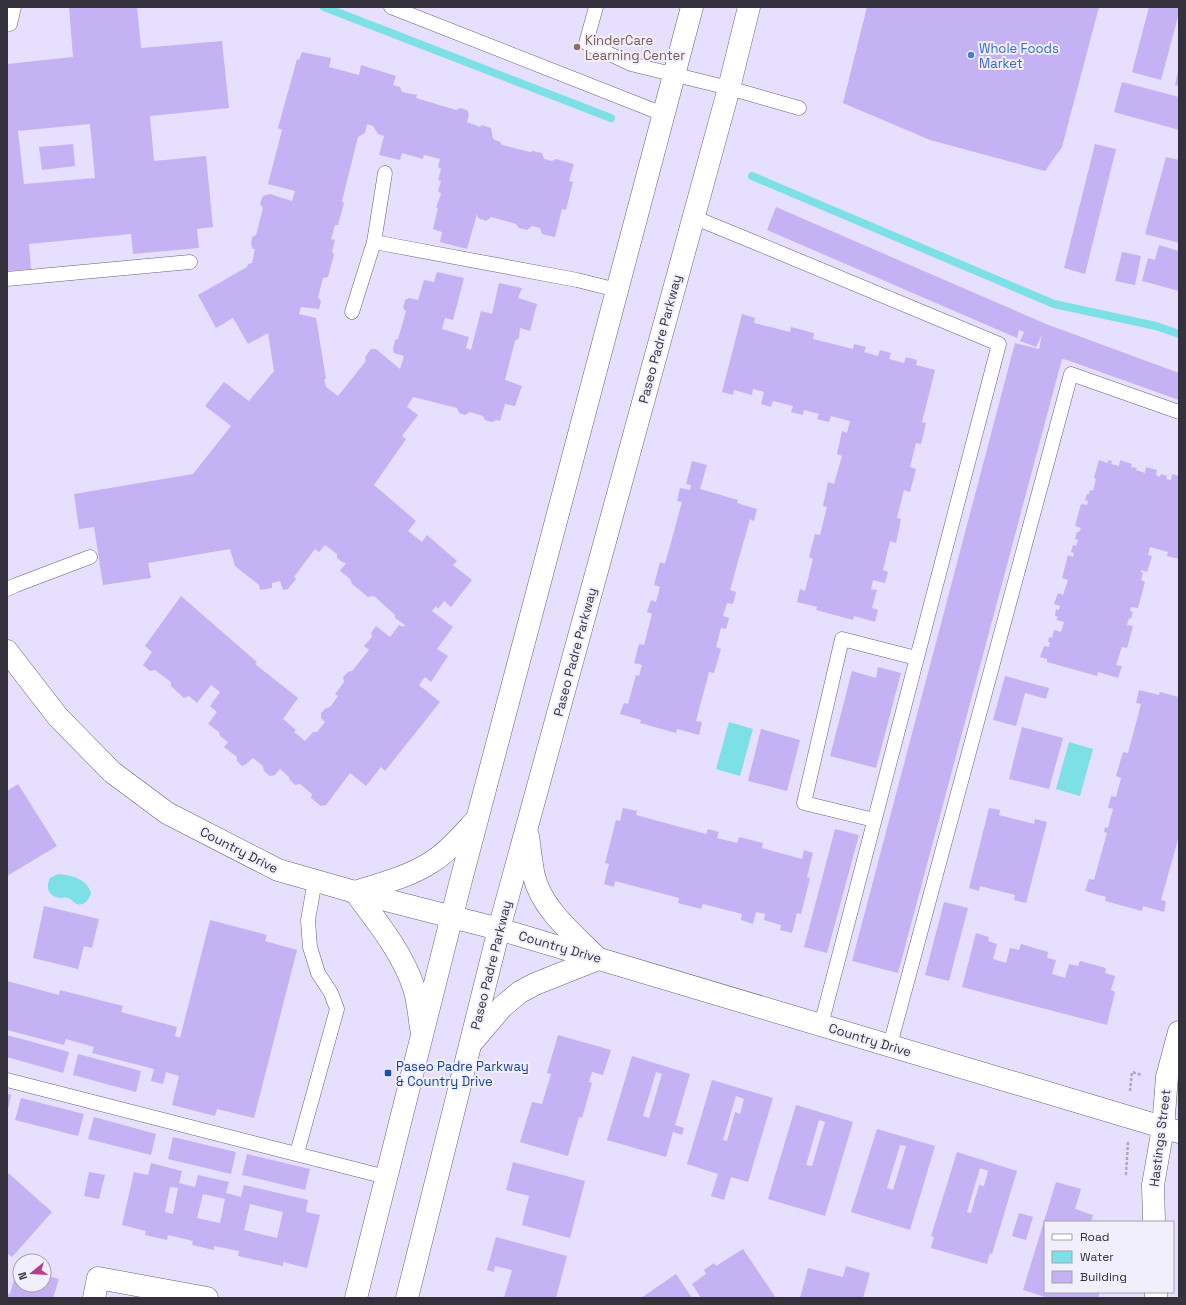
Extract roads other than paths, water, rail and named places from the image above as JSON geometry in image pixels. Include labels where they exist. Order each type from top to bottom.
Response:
[{"type":"main road","points":[[356,1298],[478,817],[692,7]]},
{"type":"main road","name":"Paseo Padre Parkway","points":[[407,1298],[499,929],[729,88],[749,7]]},
{"type":"main road","name":"Country Drive","points":[[7,651],[58,717],[112,772],[167,813],[278,870],[355,892],[499,929],[1171,1130]]},
{"type":"main road","points":[[422,1035],[414,988],[403,962],[393,945],[355,892],[408,874],[429,864],[449,849],[478,817]]},
{"type":"main road","points":[[471,1044],[502,1007],[520,992],[535,984],[598,959],[558,918],[544,898],[535,877],[527,829]]},
{"type":"main road","name":"Hastings Street","points":[[1154,1221],[1153,1185],[1171,1130],[1167,1077],[1179,1032]]},
{"type":"main road","points":[[94,1298],[98,1278],[208,1298]]},
{"type":"lane","points":[[7,23],[10,24],[14,7]]},
{"type":"lane","points":[[391,7],[663,114]]},
{"type":"lane","points":[[596,7],[586,43],[631,64],[729,88],[799,108]]},
{"type":"lane","points":[[352,312],[374,242],[385,173]]},
{"type":"lane","points":[[693,217],[999,344],[821,1025]]},
{"type":"lane","points":[[374,242],[577,280],[617,290]]},
{"type":"lane","points":[[7,279],[190,262]]},
{"type":"lane","points":[[890,1045],[1071,374],[1179,412]]},
{"type":"lane","points":[[7,589],[90,557]]},
{"type":"lane","points":[[874,820],[804,803],[842,639],[916,658]]},
{"type":"lane","points":[[297,1153],[337,1009],[331,993],[318,973],[310,947],[308,920],[315,880]]},
{"type":"lane","points":[[7,1080],[386,1177]]},
{"type":"water","points":[[729,722],[753,729],[740,776],[716,769]]},
{"type":"water","points":[[1069,742],[1093,749],[1080,796],[1056,789]]},
{"type":"water","points":[[58,874],[68,875],[86,884],[91,893],[87,901],[81,905],[75,903],[70,898],[61,898],[51,894],[48,888],[50,878]]},
{"type":"waterway","points":[[324,7],[611,118]]},
{"type":"waterway","points":[[752,176],[1054,304],[1156,326],[1179,334]]},
{"type":"place","name":"KinderCare Learning Center","points":[[577,47]]},
{"type":"place","name":"Whole Foods Market","points":[[971,55]]},
{"type":"place","name":"Paseo Padre Parkway & Country Drive","points":[[388,1073]]}]
